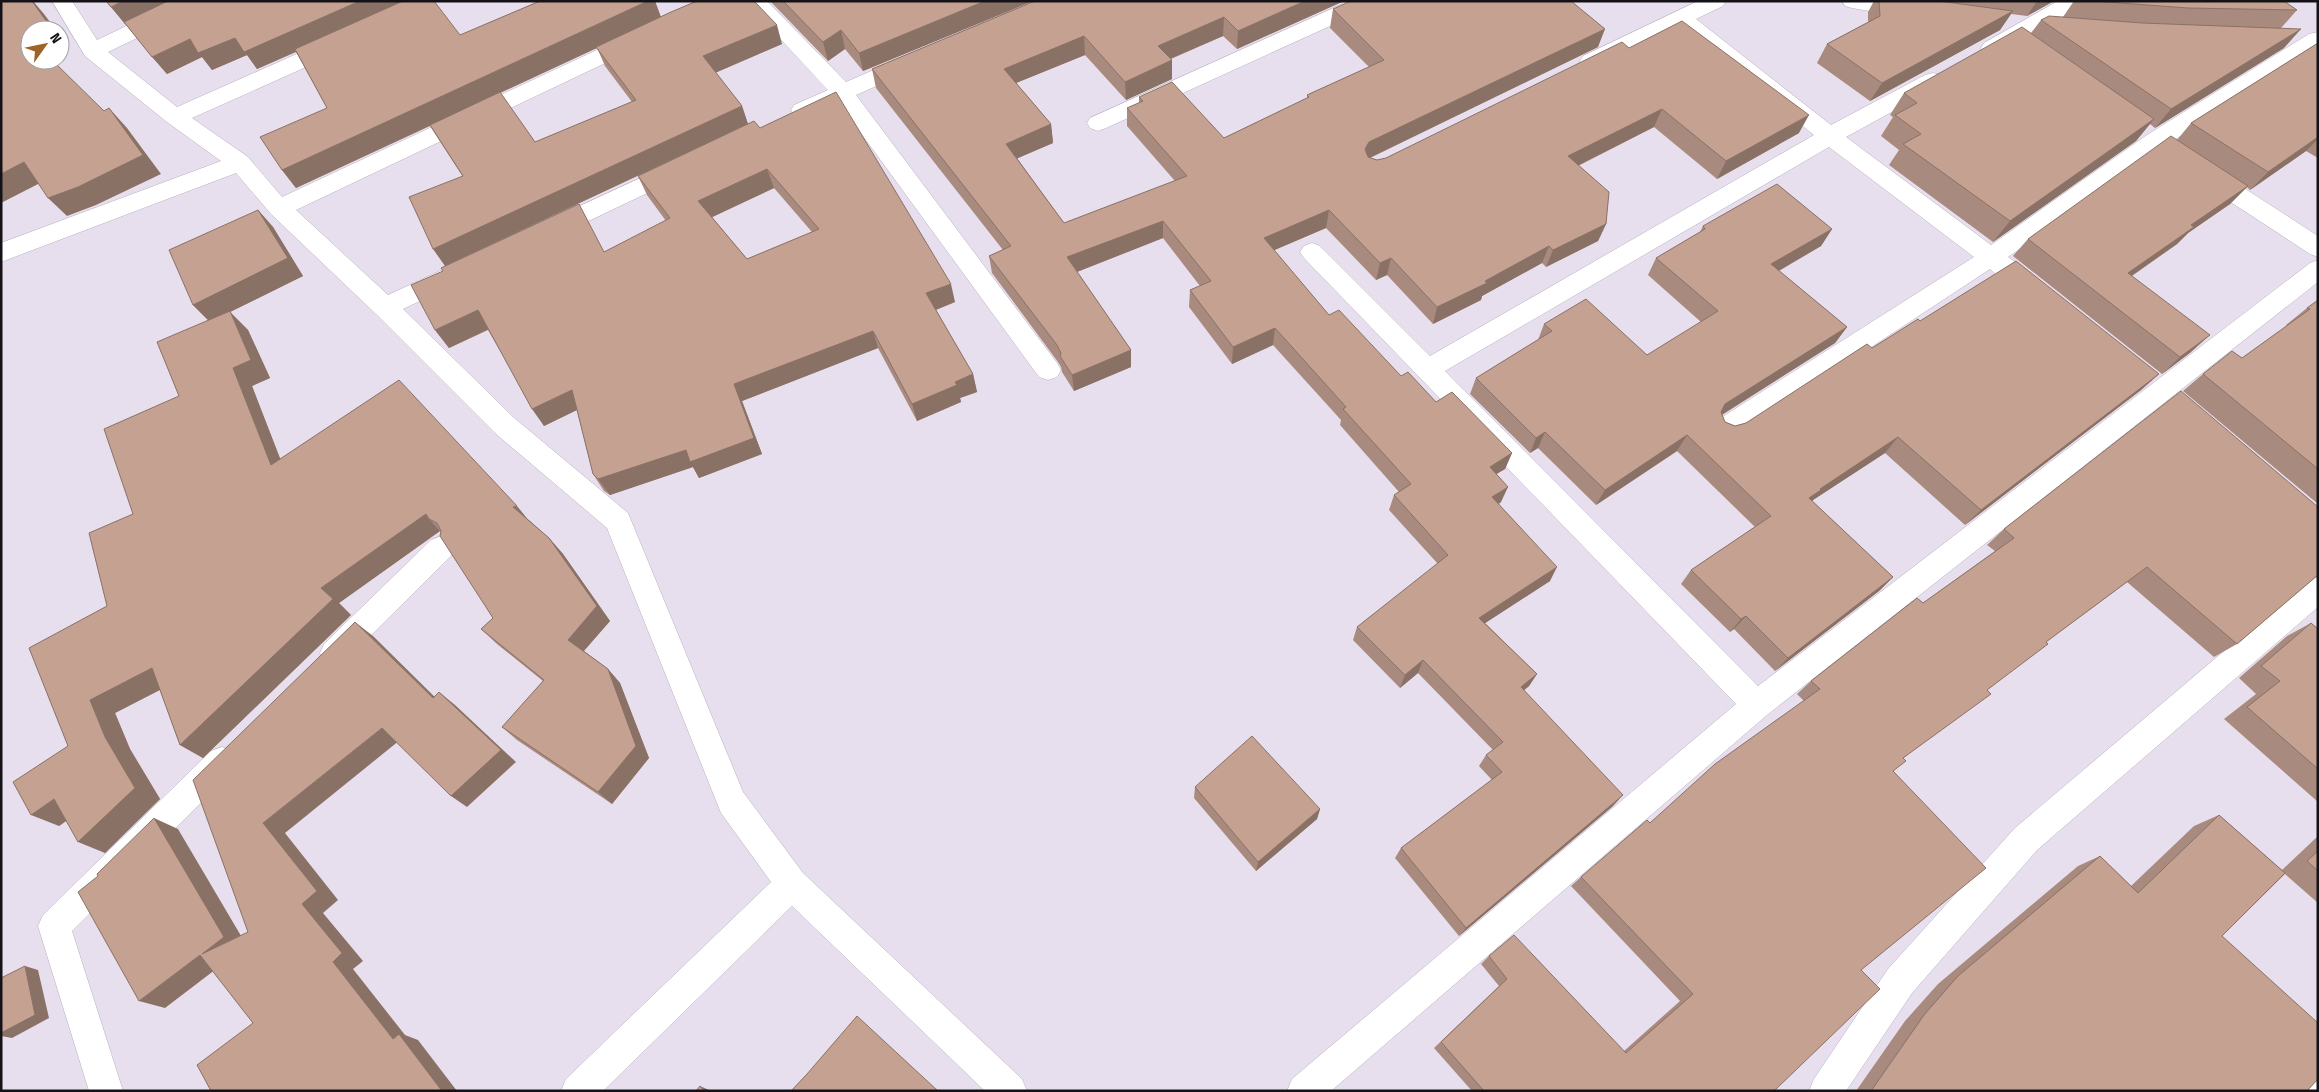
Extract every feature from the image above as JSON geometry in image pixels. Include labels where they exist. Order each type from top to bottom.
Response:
[{"type":"street","points":[[62,1],[93,52],[175,118],[240,163],[278,208],[386,307],[504,425],[618,521],[732,802],[792,884],[998,1086]]},
{"type":"street","points":[[93,52],[197,1]]},
{"type":"street","points":[[755,1],[842,91],[1048,370]]},
{"type":"street","points":[[1098,123],[1367,1]]},
{"type":"street","points":[[1575,69],[1716,1]]},
{"type":"street","points":[[1852,1],[1934,14]]},
{"type":"street","points":[[1977,56],[2074,1]]},
{"type":"street","points":[[1680,18],[1830,136],[1993,256],[2055,305]]},
{"type":"street","points":[[2031,26],[2069,28]]},
{"type":"street","points":[[278,208],[656,31]]},
{"type":"street","points":[[175,118],[353,37]]},
{"type":"street","points":[[2277,38],[2317,38]]},
{"type":"street","points":[[1725,429],[2163,146],[2317,38]]},
{"type":"street","points":[[779,121],[842,91],[923,58]]},
{"type":"street","points":[[1428,369],[1830,136],[1952,70]]},
{"type":"street","points":[[2163,146],[2318,248]]},
{"type":"street","points":[[1,253],[240,163]]},
{"type":"street","points":[[529,240],[690,163]]},
{"type":"street","points":[[1312,252],[1757,705]]},
{"type":"street","points":[[386,307],[466,269]]},
{"type":"street","points":[[1304,1091],[1757,705],[2163,392],[2318,269]]},
{"type":"street","points":[[314,672],[441,548]]},
{"type":"street","points":[[1826,1091],[1900,981],[2026,839],[2318,589]]},
{"type":"street","points":[[106,1091],[54,926],[244,740]]},
{"type":"street","points":[[578,1091],[792,884]]},
{"type":"street","points":[[2310,1091],[2318,1083]]},
{"type":"building","points":[[1,1],[32,1],[45,20],[20,20],[20,70],[62,70],[104,111],[109,108],[143,155],[78,187],[48,198],[24,162],[1,174]]},
{"type":"building","points":[[106,1],[123,1],[111,7]]},
{"type":"building","points":[[168,1],[360,1],[244,52],[235,38],[198,53],[190,39],[152,57],[124,22]]},
{"type":"building","points":[[403,1],[434,1],[460,35],[540,1],[648,1],[282,170],[260,137],[327,108],[295,49]]},
{"type":"building","points":[[697,1],[754,1],[777,25],[703,56],[742,106],[433,249],[409,197],[463,176],[430,125],[500,92],[535,142],[636,100],[596,47]]},
{"type":"building","points":[[783,1],[985,1],[859,53],[841,30],[823,42]]},
{"type":"building","points":[[1035,1],[1305,1],[1238,31],[1224,17],[1158,46],[1172,60],[1125,82],[1084,36],[1004,69],[1051,124],[1006,144],[1064,223],[1187,176],[1127,108],[1143,101],[1139,97],[1172,82],[1224,138],[1309,97],[1307,95],[1384,60],[1333,9],[1351,1],[1571,1],[1605,29],[1369,142],[1365,149],[1368,157],[1377,160],[1386,158],[1622,42],[1629,48],[1682,21],[1809,115],[1726,161],[1662,109],[1568,156],[1609,192],[1606,224],[1553,250],[1549,246],[1485,281],[1487,283],[1437,307],[1391,258],[1380,263],[1329,210],[1264,238],[1329,315],[1339,310],[1401,376],[1408,372],[1436,402],[1452,392],[1512,453],[1490,467],[1508,487],[1492,497],[1557,567],[1479,618],[1537,674],[1521,687],[1623,795],[1466,928],[1401,848],[1502,772],[1486,755],[1503,742],[1423,660],[1405,675],[1357,627],[1448,555],[1394,495],[1411,484],[1343,409],[1346,407],[1275,328],[1233,347],[1190,290],[1211,281],[1163,221],[1067,257],[1131,350],[1072,375],[1060,356],[1061,353],[1057,345],[989,256],[1011,246],[872,69]]},
{"type":"building","points":[[1879,1],[1939,1],[2013,11],[1882,83],[1827,44],[1880,16]]},
{"type":"building","points":[[2094,1],[2284,1],[2297,10],[2188,8]]},
{"type":"building","points":[[2049,16],[2142,23],[2301,29],[2171,109],[2041,20]]},
{"type":"building","points":[[2022,27],[2154,119],[2010,221],[1903,144],[1921,134],[1895,115],[1917,103],[1904,93]]},
{"type":"building","points":[[2318,43],[2318,137],[2268,172],[2191,123]]},
{"type":"building","points":[[836,92],[951,284],[926,293],[973,374],[955,382],[957,385],[912,404],[873,331],[734,384],[754,438],[690,462],[686,450],[598,479],[593,474],[572,390],[532,409],[478,310],[435,330],[411,285],[443,271],[441,268],[579,204],[604,252],[670,218],[638,176],[754,121],[760,128]],"holes":[[[767,169],[819,229],[747,259],[698,201]]]},
{"type":"building","points":[[2171,136],[2248,186],[2191,225],[2194,227],[2128,273],[2210,335],[2180,357],[2028,239]]},
{"type":"building","points":[[1777,184],[1832,229],[1771,264],[1847,327],[1725,404],[1721,412],[1725,422],[1735,426],[1746,423],[1867,344],[1872,348],[1918,319],[1920,321],[2016,261],[2159,374],[1981,510],[1898,437],[1820,489],[1809,498],[1893,577],[1788,658],[1746,616],[1741,619],[1691,570],[1771,516],[1687,435],[1605,490],[1545,432],[1536,438],[1476,378],[1552,331],[1544,324],[1586,299],[1647,355],[1718,311],[1656,258],[1705,229],[1703,226]]},
{"type":"building","points":[[258,210],[288,258],[193,305],[169,250]]},
{"type":"building","points":[[2318,300],[2318,469],[2203,374],[2232,351],[2242,358],[2310,309],[2307,308]]},
{"type":"building","points":[[230,311],[251,360],[233,368],[271,465],[399,380],[517,506],[513,507],[549,538],[597,606],[568,640],[608,669],[636,746],[598,792],[502,727],[544,680],[481,629],[493,618],[440,536],[441,531],[437,523],[429,519],[426,514],[321,588],[333,599],[180,745],[152,668],[90,700],[105,737],[135,788],[78,842],[54,799],[31,815],[13,782],[68,746],[29,648],[107,606],[89,533],[133,514],[104,429],[179,396],[157,342]]},
{"type":"building","points":[[2181,391],[2318,507],[2318,575],[2237,644],[2147,567],[2046,642],[2048,644],[1987,690],[1991,694],[1903,758],[1906,761],[1893,771],[1986,868],[1861,970],[1880,989],[1774,1091],[1484,1091],[1441,1042],[1507,979],[1489,956],[1514,935],[1626,1053],[1693,994],[1581,877],[1647,820],[1650,823],[1715,764],[1820,689],[1811,681],[1917,598],[1923,603],[2014,538],[2004,529]]},
{"type":"building","points":[[355,622],[433,698],[439,692],[501,750],[451,796],[382,728],[263,823],[317,891],[302,904],[342,953],[333,962],[393,1039],[399,1034],[442,1091],[211,1091],[197,1065],[253,1023],[200,955],[139,1001],[78,892],[98,876],[97,874],[154,818],[224,937],[202,954],[248,932],[193,780]]},
{"type":"building","points":[[2311,623],[2318,629],[2318,769],[2247,707],[2280,681],[2261,666]]},
{"type":"building","points":[[1252,736],[1320,809],[1258,862],[1195,787]]},
{"type":"building","points":[[2219,815],[2285,873],[2222,936],[2318,1023],[2318,1079],[2307,1091],[1871,1091],[1924,1015],[1958,976],[2100,856],[2138,893]]},
{"type":"building","points":[[2318,851],[2318,871],[2307,861]]},
{"type":"building","points":[[25,966],[35,1015],[1,1033],[1,978]]},
{"type":"building","points":[[857,1016],[938,1091],[791,1091]]},
{"type":"building","points":[[700,1086],[704,1091],[696,1091]]}]
